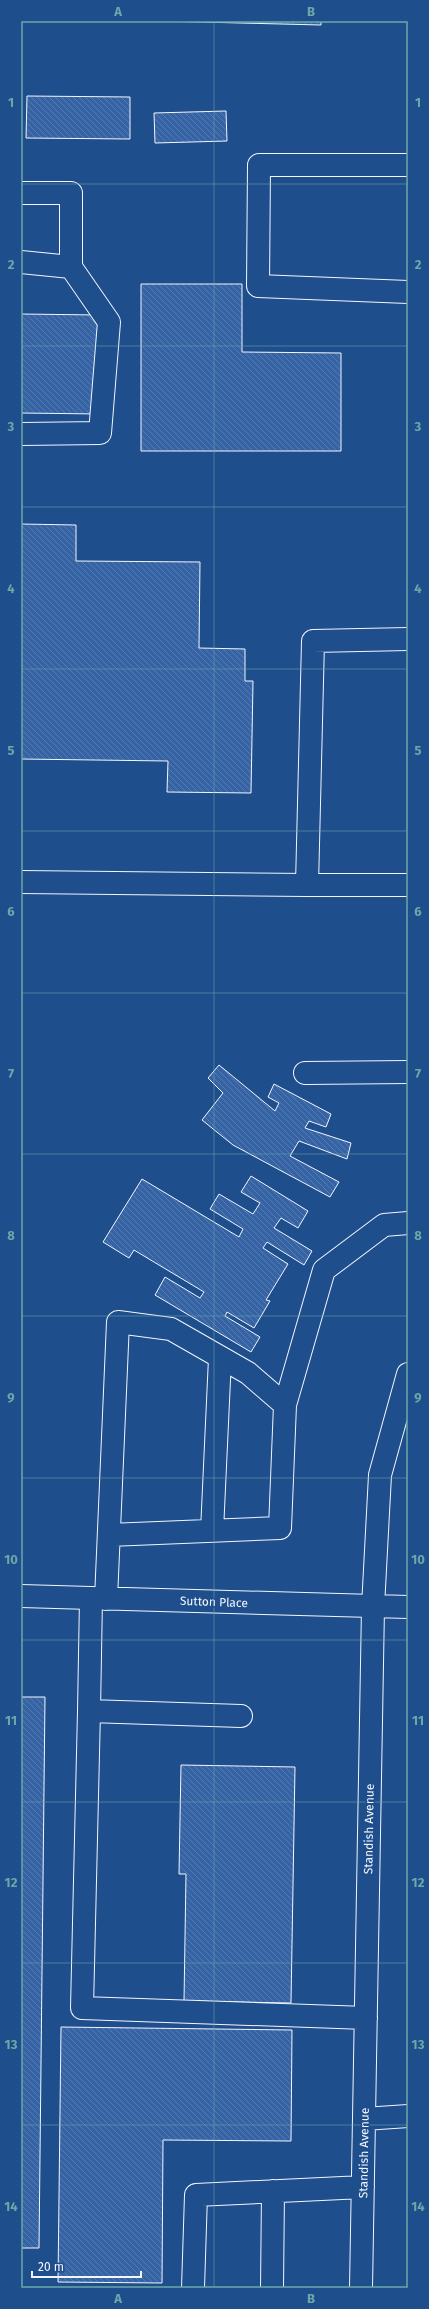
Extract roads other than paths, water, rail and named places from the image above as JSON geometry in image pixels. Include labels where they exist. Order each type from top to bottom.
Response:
[{"type":"street","points":[[408,165],[259,165],[258,286],[408,292]]},
{"type":"street","points":[[21,193],[71,193],[71,267],[109,322],[100,432],[21,434]]},
{"type":"street","points":[[21,262],[71,267]]},
{"type":"street","points":[[307,885],[313,641],[408,639]]},
{"type":"street","points":[[21,882],[408,885]]},
{"type":"street","points":[[305,1073],[408,1072]]},
{"type":"street","points":[[109,1535],[280,1528],[285,1405],[324,1270],[384,1225],[408,1223]]},
{"type":"street","points":[[285,1405],[248,1374],[171,1329],[118,1322],[109,1535],[99,1599],[89,1711],[82,2008],[366,2018]]},
{"type":"street","points":[[212,1531],[220,1358]]},
{"type":"street","name":"Standish Avenue","points":[[361,2288],[373,1607],[380,1475],[408,1374]]},
{"type":"street","name":"Sutton Place","points":[[21,1596],[408,1607]]},
{"type":"street","points":[[89,1711],[241,1716]]},
{"type":"street","points":[[364,2119],[408,2116]]},
{"type":"street","points":[[194,2288],[196,2195],[363,2187]]},
{"type":"street","points":[[272,2288],[273,2191]]}]
